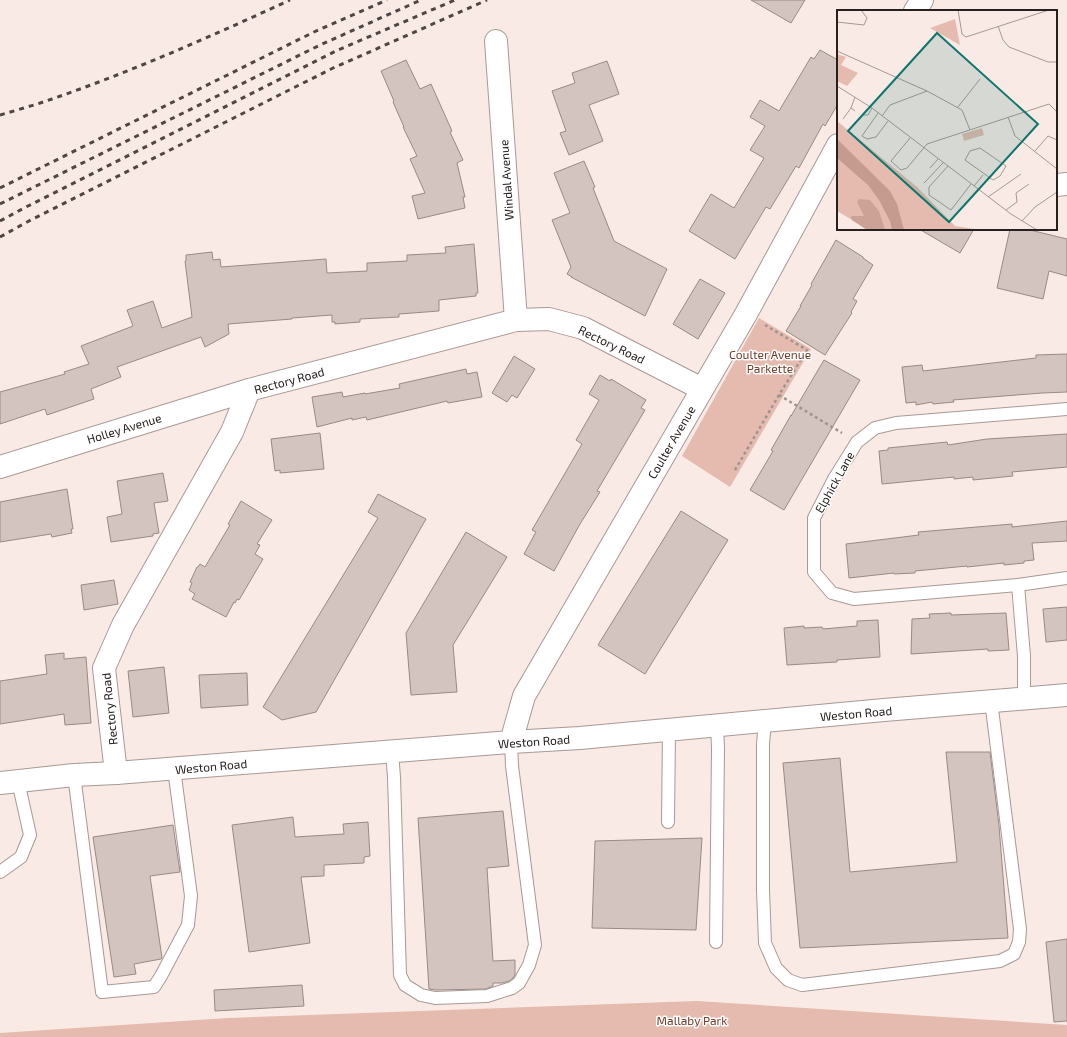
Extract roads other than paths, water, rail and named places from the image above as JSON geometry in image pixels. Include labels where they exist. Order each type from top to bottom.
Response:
[{"type":"street","points":[[916,10],[922,0]]},
{"type":"street","name":"Windal Avenue","points":[[496,41],[516,320]]},
{"type":"street","name":"Coulter Avenue","points":[[511,742],[524,696],[746,314],[837,147]]},
{"type":"street","points":[[1057,185],[1067,184]]},
{"type":"street","name":"Rectory Road","points":[[116,773],[104,668],[123,625],[232,432],[248,390],[516,320],[549,319],[583,328],[702,389]]},
{"type":"street","name":"Holley Avenue","points":[[0,467],[248,390]]},
{"type":"street","name":"Weston Road","points":[[9,782],[74,775],[174,769],[511,742],[580,738],[1067,695]]},
{"type":"lane","name":"Elphick Lane","points":[[1067,409],[896,423],[876,428],[857,442],[834,479],[814,518],[814,572],[832,593],[854,599],[1018,585],[1067,578]]},
{"type":"lane","points":[[1018,585],[1024,656],[1024,698]]},
{"type":"lane","points":[[765,721],[763,752],[764,943],[776,968],[788,980],[802,985],[1000,961],[1014,954],[1019,942],[1020,929],[991,701]]},
{"type":"lane","points":[[716,942],[717,726]]},
{"type":"lane","points":[[668,822],[669,730]]},
{"type":"lane","points":[[392,752],[400,975],[405,985],[421,995],[435,998],[487,996],[512,988],[519,983],[528,965],[535,945],[512,766],[511,742]]},
{"type":"lane","points":[[74,775],[102,992],[154,987],[188,925],[191,896],[174,769]]},
{"type":"lane","points":[[0,872],[21,857],[30,835],[9,782]]},
{"type":"railway","points":[[0,115],[46,101],[112,77],[202,40],[290,0]]},
{"type":"railway","points":[[0,188],[314,32],[387,0]]},
{"type":"railway","points":[[0,204],[320,45],[421,0]]},
{"type":"railway","points":[[0,221],[338,50],[455,0]]},
{"type":"railway","points":[[0,237],[331,69],[487,0]]},
{"type":"park label","name":"Coulter Avenue Parkette","points":[[770,361]]},
{"type":"park label","name":"Mallaby Park","points":[[692,1020]]}]
